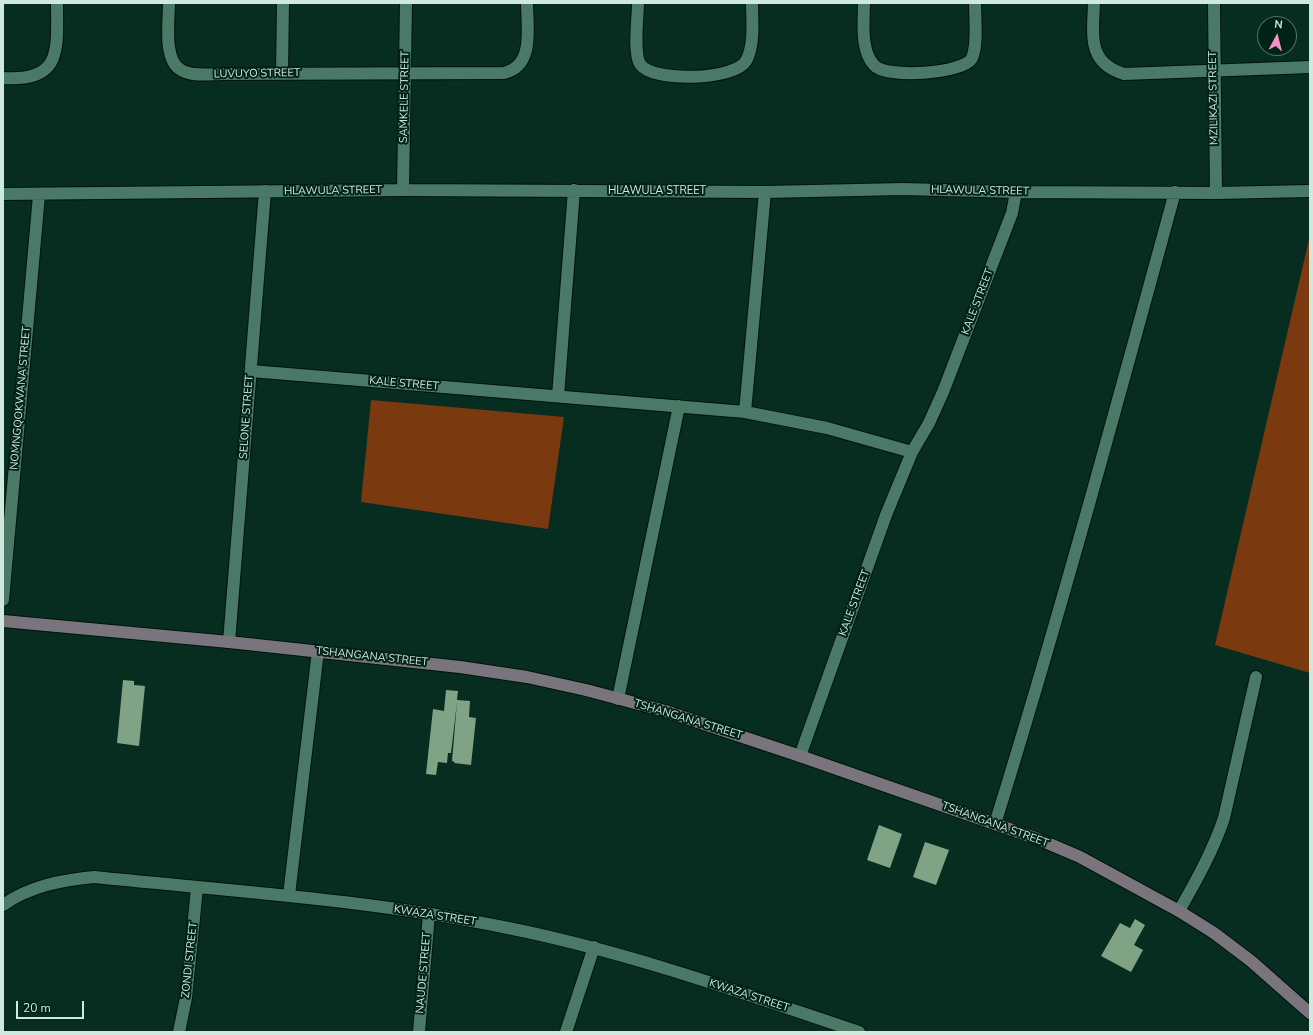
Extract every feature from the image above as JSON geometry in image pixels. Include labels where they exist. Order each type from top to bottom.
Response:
[{"type":"street","points":[[3,78],[29,77],[38,74],[52,63],[57,38],[57,3]]},
{"type":"street","name":"LUVUYO STREET","points":[[169,3],[169,48],[172,60],[182,71],[202,74],[504,73],[513,71],[521,64],[525,56],[527,38],[527,3]]},
{"type":"street","points":[[282,73],[283,3]]},
{"type":"street","name":"SAMKELE STREET","points":[[403,190],[406,3]]},
{"type":"street","points":[[638,3],[637,43],[640,64],[649,72],[659,75],[679,76],[727,73],[738,69],[746,62],[751,37],[752,3]]},
{"type":"street","points":[[864,3],[865,42],[868,56],[874,66],[882,70],[896,73],[949,70],[967,64],[971,59],[974,48],[975,3]]},
{"type":"street","points":[[1094,3],[1095,48],[1101,61],[1110,70],[1124,74],[1214,69],[1310,67]]},
{"type":"street","name":"MZILIKAZI STREET","points":[[1214,3],[1216,193]]},
{"type":"street","name":"HLAWULA STREET","points":[[3,194],[39,195],[403,190],[765,192],[903,189],[1016,192],[1216,193],[1310,191]]},
{"type":"street","points":[[558,396],[574,190]]},
{"type":"street","name":"SELONE STREET","points":[[229,642],[265,192]]},
{"type":"street","points":[[745,412],[765,192]]},
{"type":"street","name":"KALE STREET","points":[[800,756],[886,515],[912,452],[929,423],[943,392],[1012,214],[1016,192]]},
{"type":"street","points":[[995,824],[1034,698],[1089,505],[1175,192]]},
{"type":"street","name":"NOMNGQOKWANA STREET","points":[[3,600],[39,195]]},
{"type":"street","name":"KALE STREET","points":[[251,371],[745,412],[827,428],[912,452]]},
{"type":"street","points":[[618,698],[679,406]]},
{"type":"street","name":"TSHANGANA STREET","points":[[3,621],[229,642],[460,667],[527,677],[618,698],[800,756],[1038,839],[1080,857],[1179,911],[1214,933],[1251,961],[1310,1013]]},
{"type":"street","points":[[289,895],[318,651]]},
{"type":"street","points":[[1179,911],[1206,863],[1220,831],[1256,677]]},
{"type":"street","name":"KWAZA STREET","points":[[3,905],[34,889],[76,879],[94,878],[289,895],[430,914],[507,927],[594,947],[859,1032]]},
{"type":"street","name":"ZONDI STREET","points":[[179,1032],[186,998],[197,888]]},
{"type":"street","name":"NAUDE STREET","points":[[419,1032],[430,914]]},
{"type":"street","points":[[566,1032],[594,947]]},
{"type":"shaded area","points":[[1310,235],[1310,673],[1215,645]]},
{"type":"shaded area","points":[[371,400],[564,417],[548,529],[361,502]]},
{"type":"building","points":[[123,680],[134,681],[134,685],[145,686],[139,746],[117,743]]},
{"type":"building","points":[[446,690],[458,691],[457,700],[470,701],[469,717],[476,718],[471,765],[454,763],[455,762],[452,761],[457,702],[451,753],[448,753],[447,763],[438,762],[436,775],[426,774],[433,709],[444,711]]},
{"type":"building","points":[[879,825],[902,834],[890,868],[867,860]]},
{"type":"building","points":[[925,842],[949,850],[936,885],[913,877]]},
{"type":"building","points":[[1135,919],[1145,925],[1134,945],[1143,950],[1131,972],[1101,956],[1120,923],[1130,928]]}]
